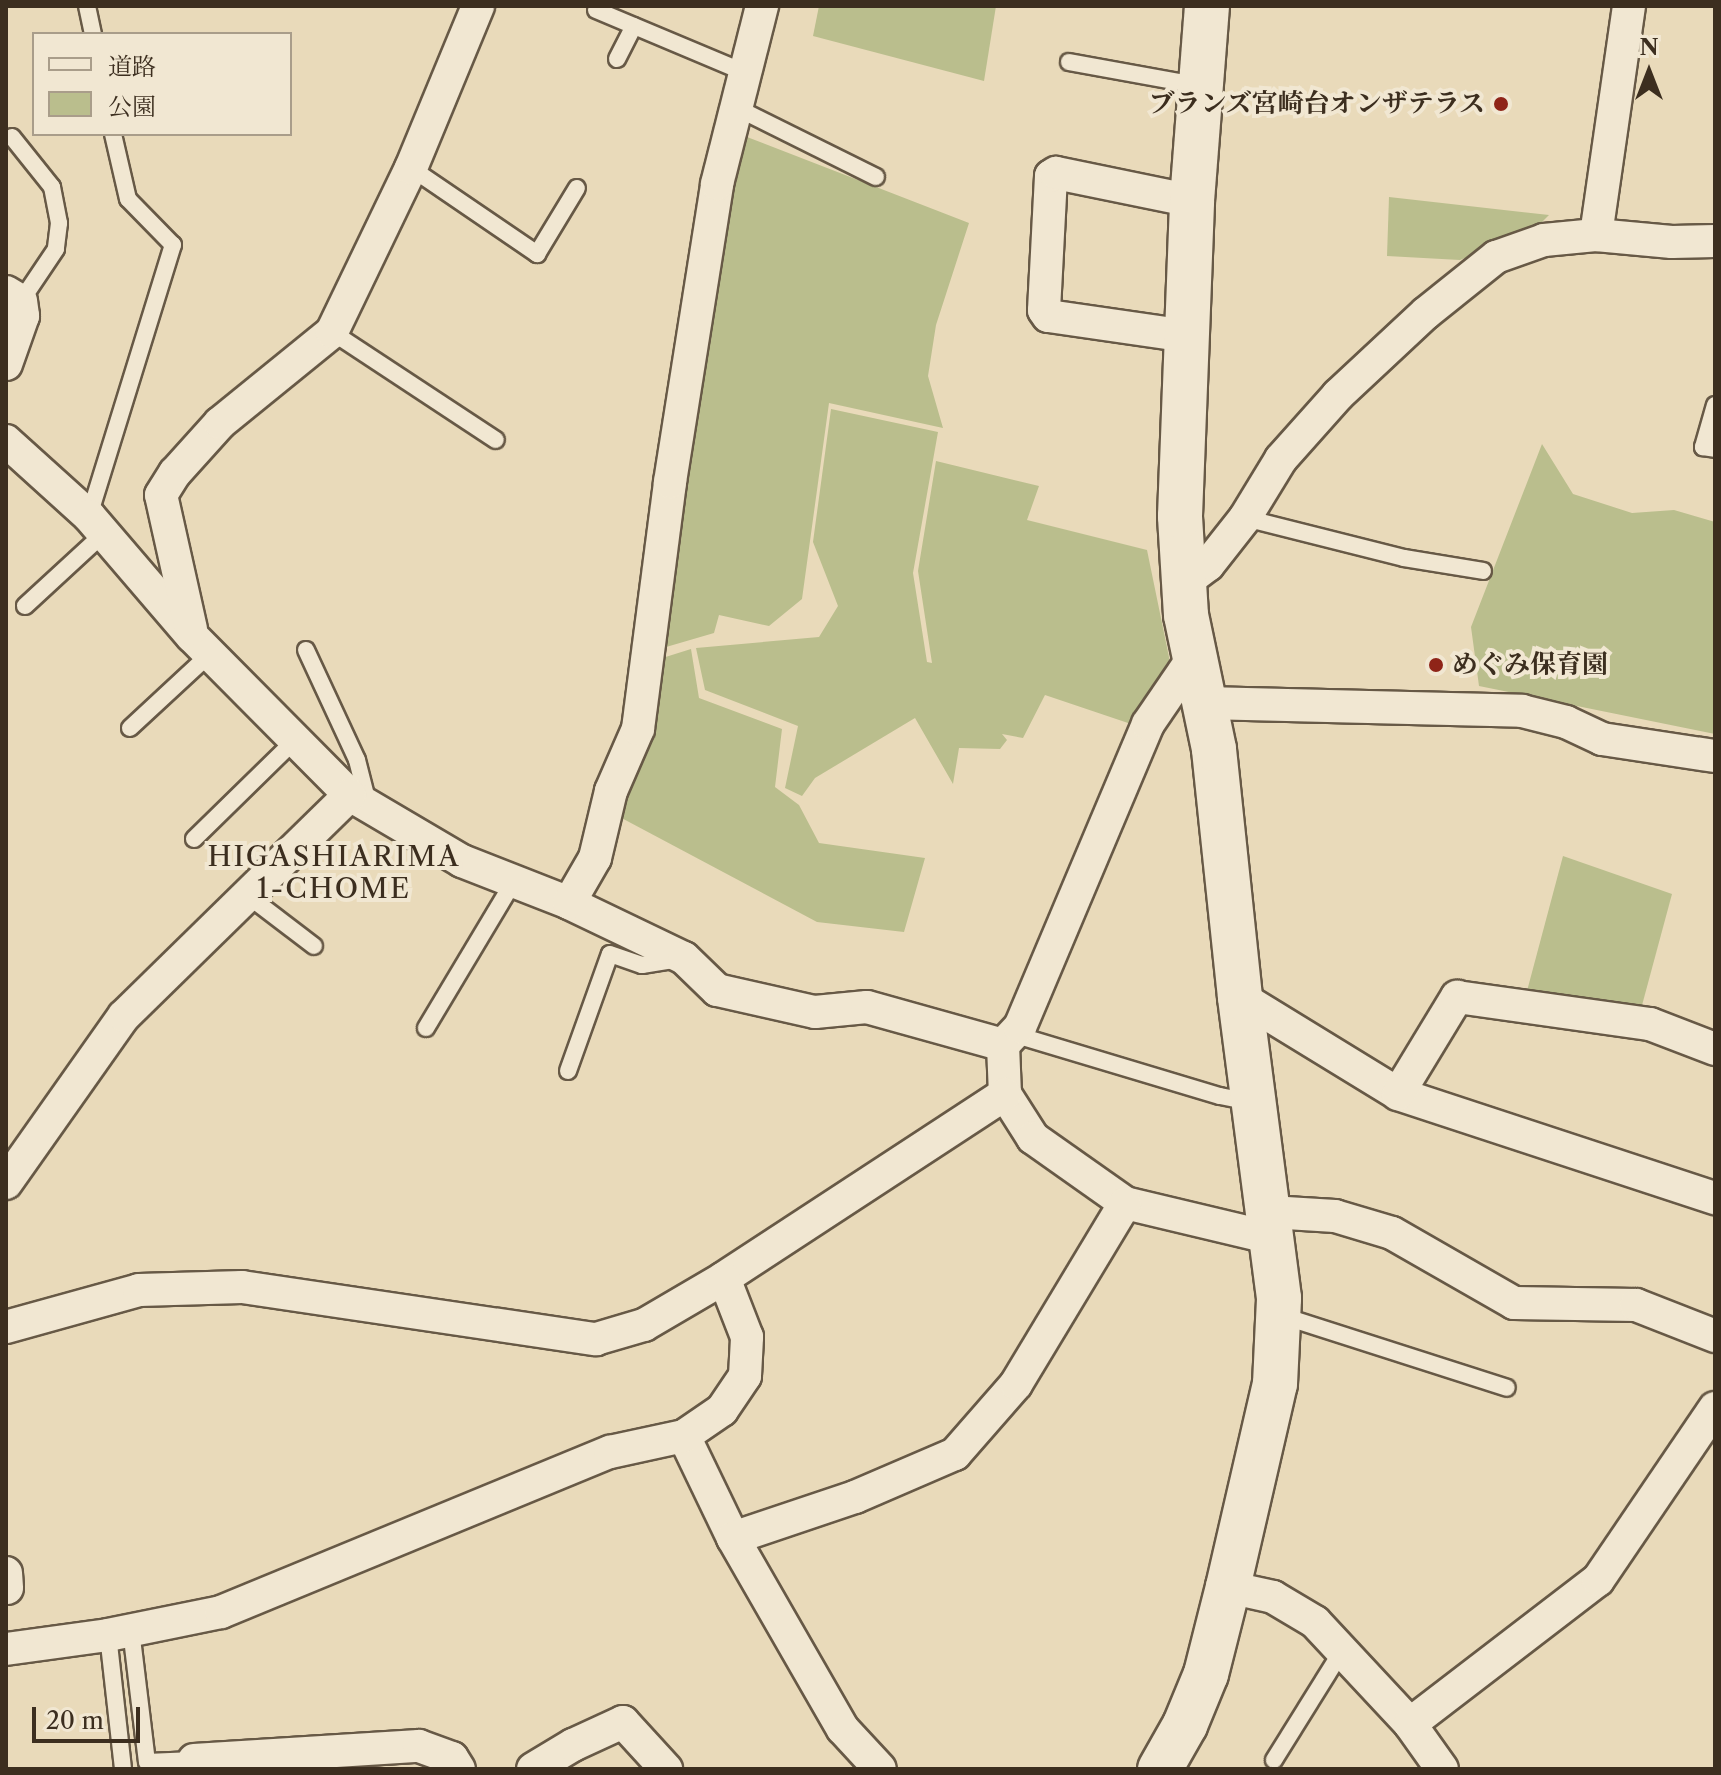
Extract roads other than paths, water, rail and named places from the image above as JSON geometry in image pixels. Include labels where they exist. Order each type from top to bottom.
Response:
[{"type":"street","points":[[201,645],[168,539],[161,495],[175,473],[220,423],[332,332],[411,168],[478,6]]},
{"type":"street","points":[[569,903],[595,858],[611,791],[638,729],[670,482],[717,184],[762,6]]},
{"type":"street","points":[[1160,1769],[1185,1725],[1206,1674],[1275,1384],[1278,1314],[1271,1225],[1240,997],[1214,749],[1184,583],[1180,516],[1192,201],[1207,6]]},
{"type":"street","points":[[1596,235],[1629,6]]},
{"type":"street","points":[[1187,336],[1048,316],[1044,310],[1051,176],[1056,173],[1192,201]]},
{"type":"street","points":[[1184,583],[1208,565],[1245,518],[1281,459],[1338,395],[1426,313],[1496,257],[1544,240],[1596,235],[1672,242],[1715,241]]},
{"type":"street","points":[[6,364],[23,316],[14,296]]},
{"type":"street","points":[[6,441],[96,525],[201,645],[359,800],[462,861],[569,903],[684,958],[717,990],[815,1012],[867,1007],[1008,1040]]},
{"type":"street","points":[[1195,655],[1148,724],[1020,1027],[1008,1040],[1005,1094],[1033,1138],[1125,1203],[1271,1225],[1335,1216],[1392,1233],[1514,1303],[1636,1305],[1715,1336]]},
{"type":"street","points":[[1205,703],[1522,711],[1566,722],[1602,739],[1715,756]]},
{"type":"street","points":[[6,1183],[124,1016],[247,895],[359,800]]},
{"type":"street","points":[[1240,997],[1398,1094],[1715,1198]]},
{"type":"street","points":[[1398,1094],[1457,997],[1650,1024],[1715,1049]]},
{"type":"street","points":[[6,1327],[139,1290],[242,1287],[596,1339],[644,1325],[724,1278],[1005,1094]]},
{"type":"street","points":[[733,1538],[855,1497],[955,1454],[1016,1384],[1125,1203]]},
{"type":"street","points":[[6,1649],[120,1633],[221,1612],[610,1452],[684,1436],[722,1410],[745,1376],[747,1337],[724,1278]]},
{"type":"street","points":[[1410,1724],[1598,1580],[1715,1408]]},
{"type":"street","points":[[684,1436],[733,1538],[843,1729],[880,1769]]},
{"type":"street","points":[[6,1573],[7,1588]]},
{"type":"street","points":[[1228,1587],[1273,1597],[1315,1622],[1410,1724],[1442,1769]]},
{"type":"street","points":[[533,1769],[573,1745],[623,1722],[666,1769]]},
{"type":"street","points":[[194,1760],[419,1746],[452,1758],[459,1769]]},
{"type":"lane","points":[[87,6],[93,32]]},
{"type":"lane","points":[[596,10],[746,73]]},
{"type":"lane","points":[[617,59],[634,26]]},
{"type":"lane","points":[[1069,62],[1203,87]]},
{"type":"lane","points":[[737,108],[876,177]]},
{"type":"lane","points":[[25,606],[96,525],[173,245],[128,199],[113,136]]},
{"type":"lane","points":[[12,137],[52,187],[59,223],[56,249],[14,296]]},
{"type":"lane","points":[[411,168],[537,254],[577,188]]},
{"type":"lane","points":[[332,332],[496,440]]},
{"type":"lane","points":[[1715,405],[1703,447],[1715,449]]},
{"type":"lane","points":[[1245,518],[1404,558],[1483,571]]},
{"type":"lane","points":[[130,728],[201,645]]},
{"type":"lane","points":[[306,650],[357,760],[359,800]]},
{"type":"lane","points":[[194,839],[295,740]]},
{"type":"lane","points":[[426,1028],[514,881]]},
{"type":"lane","points":[[247,895],[314,946]]},
{"type":"lane","points":[[568,1071],[610,954],[642,965],[684,958]]},
{"type":"lane","points":[[1008,1040],[1253,1102]]},
{"type":"lane","points":[[1278,1314],[1507,1388]]},
{"type":"lane","points":[[120,1633],[147,1762],[194,1760]]},
{"type":"lane","points":[[120,1633],[123,1769]]},
{"type":"lane","points":[[1274,1760],[1343,1649]]},
{"type":"place","name":"ブランズ宮崎台オンザテラス","points":[[1501,104]]},
{"type":"place","name":"めぐみ保育園","points":[[1436,665]]},
{"type":"district","name":"HIGASHIARIMA 1-CHOME","points":[[334,872]]}]
